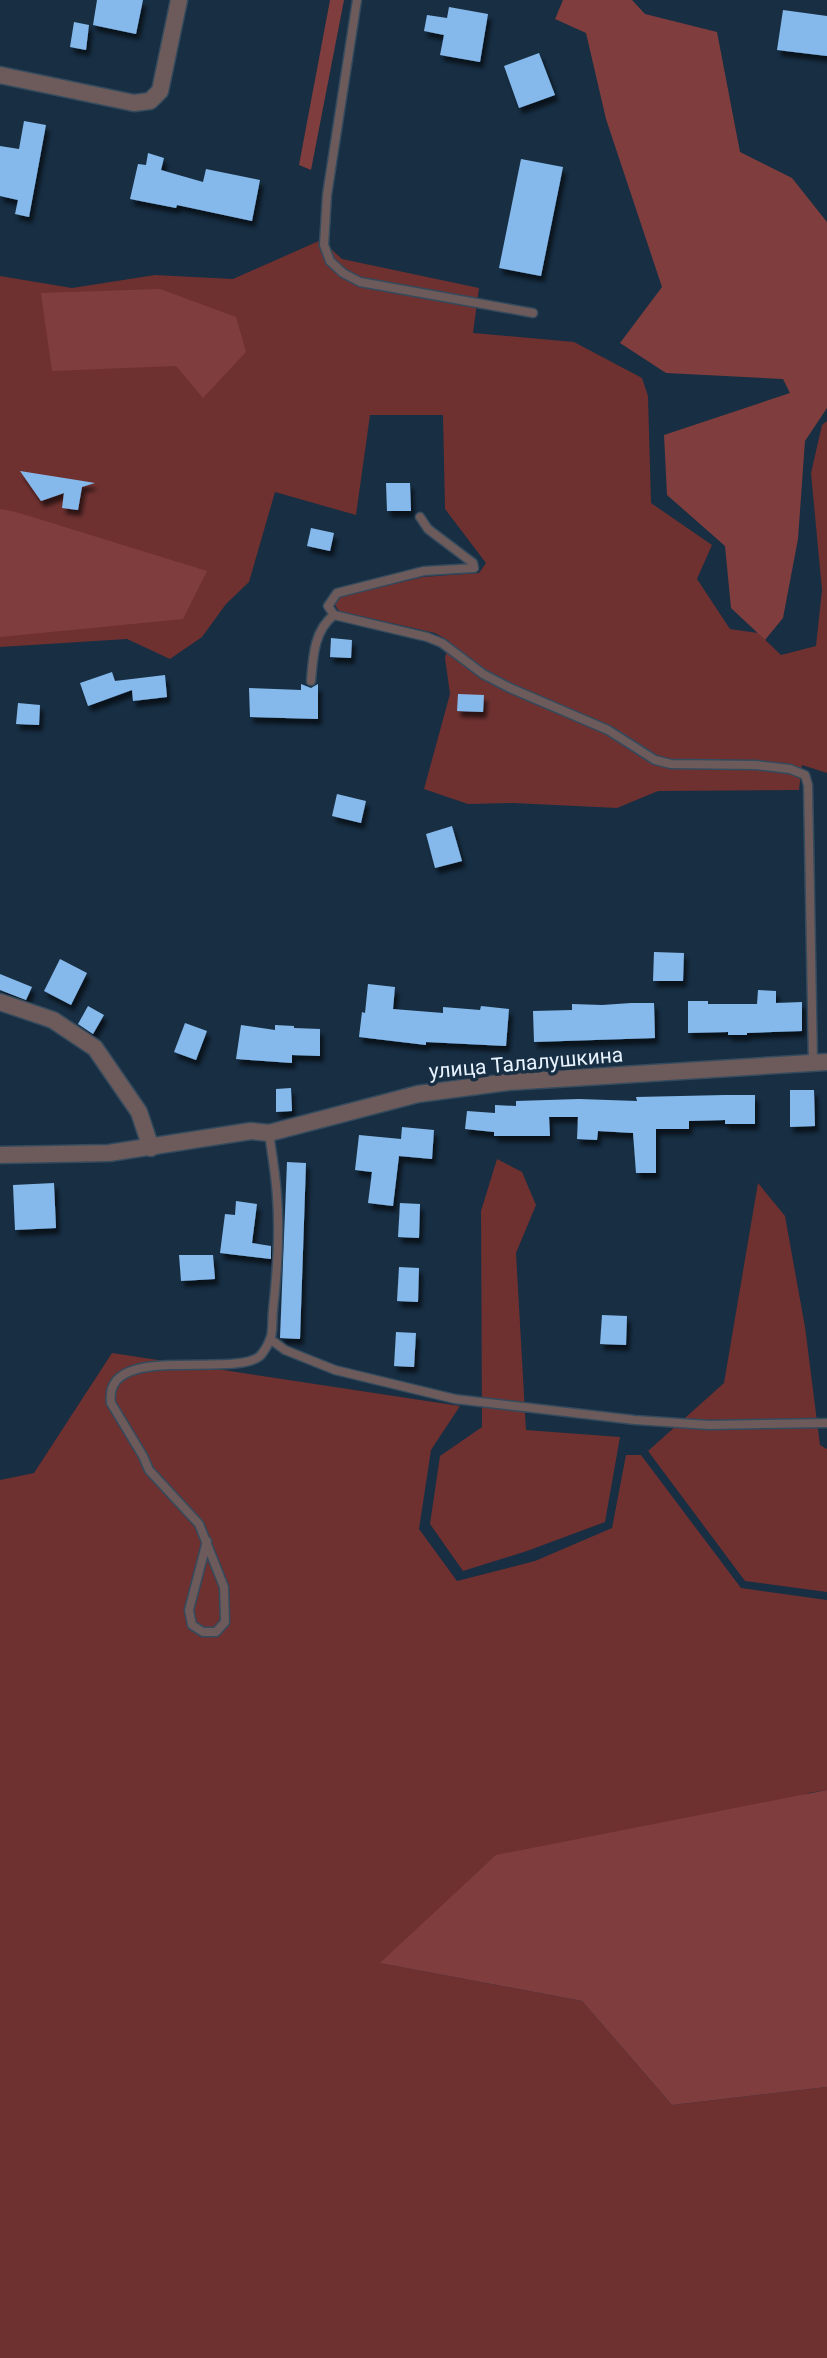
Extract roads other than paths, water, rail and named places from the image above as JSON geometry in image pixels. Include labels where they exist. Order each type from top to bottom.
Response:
[{"type":"street","points":[[0,75],[134,103],[150,101],[160,91],[179,0]]},
{"type":"street","points":[[0,1002],[53,1020],[94,1048],[139,1112],[151,1148]]},
{"type":"street","name":"улица Талалушкина","points":[[0,1155],[109,1153],[251,1131],[269,1133],[418,1094],[508,1082],[820,1063]]},
{"type":"lane","points":[[357,0],[327,195],[324,245],[330,261],[343,274],[360,282],[533,313]]},
{"type":"lane","points":[[420,517],[428,529],[473,563],[474,568],[424,571],[337,593],[328,606],[334,615],[442,643],[483,674],[608,730],[655,760],[671,764],[756,765],[790,769],[805,775],[808,785],[812,940],[809,980],[820,1063]]},
{"type":"lane","points":[[310,681],[314,645],[326,620],[334,615]]},
{"type":"lane","points":[[207,1541],[189,1610],[192,1625],[203,1632],[216,1632],[225,1622],[225,1587],[207,1541],[199,1524],[149,1471],[111,1403],[114,1386],[121,1378],[135,1370],[169,1363],[218,1366],[245,1364],[261,1355],[270,1339],[276,1288],[277,1198],[269,1133]]},
{"type":"lane","points":[[270,1339],[285,1350],[335,1370],[455,1399],[635,1420],[697,1424],[827,1423]]}]
